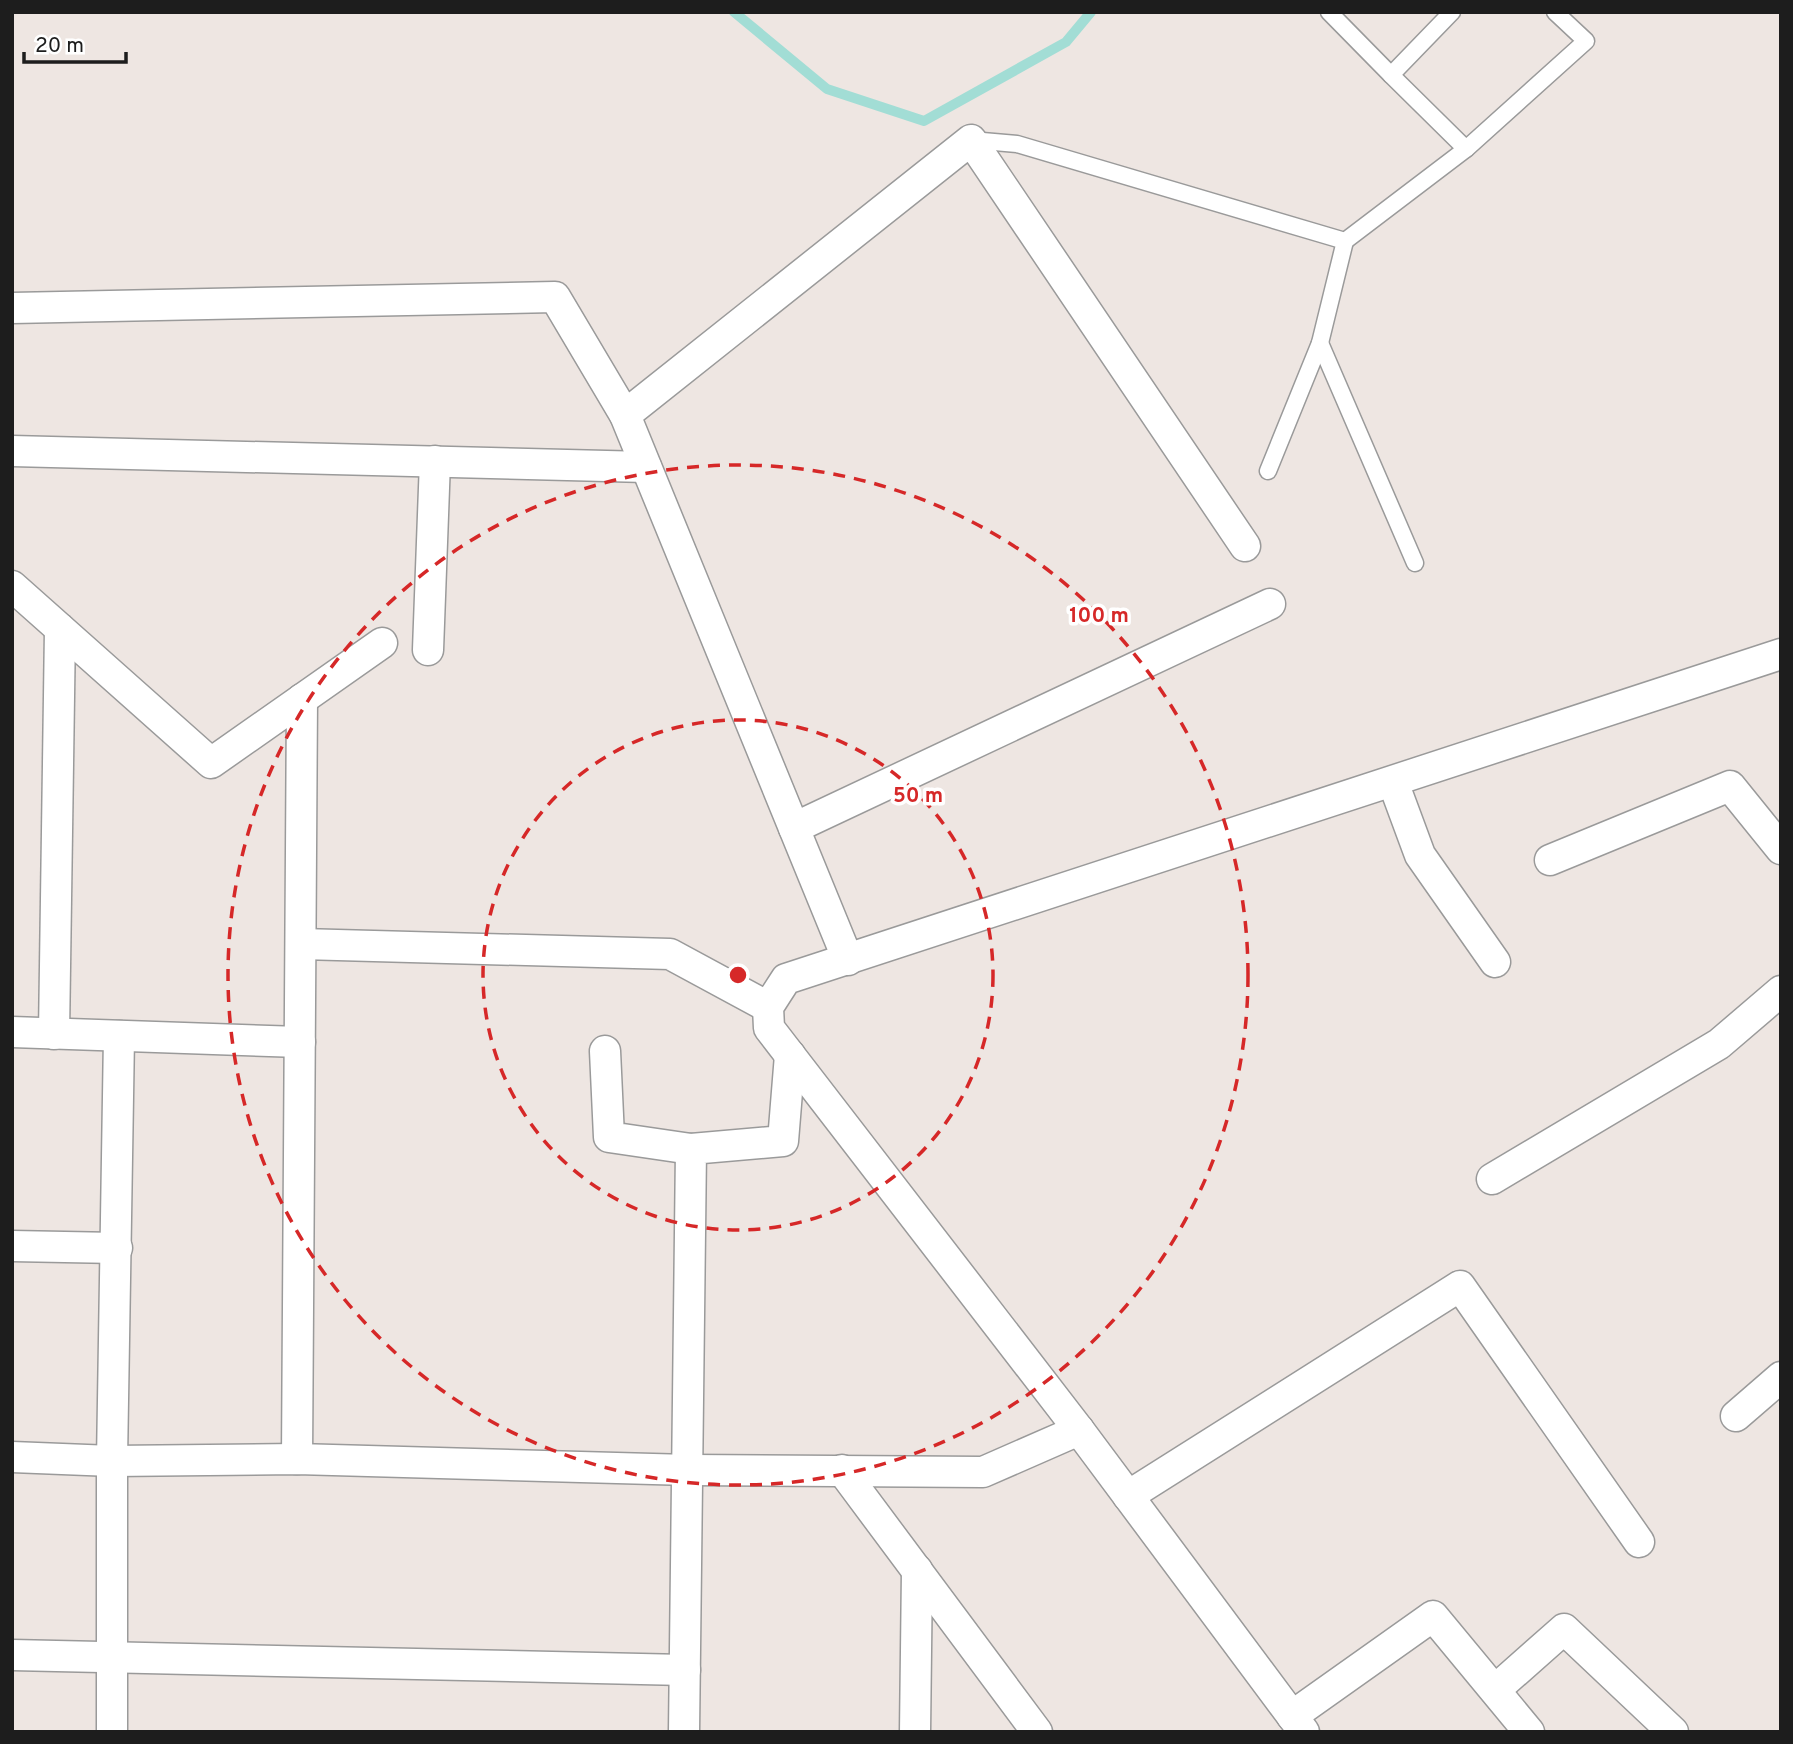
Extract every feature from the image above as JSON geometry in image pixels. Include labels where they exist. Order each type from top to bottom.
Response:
[{"type":"street","points":[[625,415],[971,140],[1245,546]]},
{"type":"street","points":[[12,308],[555,297],[625,415],[848,960]]},
{"type":"street","points":[[12,450],[646,467]]},
{"type":"street","points":[[428,650],[435,461]]},
{"type":"street","points":[[12,586],[211,763],[382,643]]},
{"type":"street","points":[[794,828],[1270,604]]},
{"type":"street","points":[[54,1034],[60,629]]},
{"type":"street","points":[[1529,1732],[1433,1616],[1298,1724],[1079,1430],[769,1028],[768,1007],[786,979],[1781,654]]},
{"type":"street","points":[[297,1459],[302,699]]},
{"type":"street","points":[[1393,782],[1420,855],[1495,962]]},
{"type":"street","points":[[1550,860],[1730,786],[1781,849]]},
{"type":"street","points":[[300,944],[670,954],[768,1007]]},
{"type":"street","points":[[1492,1179],[1719,1044],[1781,991]]},
{"type":"street","points":[[12,1032],[300,1042]]},
{"type":"street","points":[[112,1732],[112,1461],[119,1036]]},
{"type":"street","points":[[605,1051],[609,1138],[691,1149],[783,1142],[790,1055]]},
{"type":"street","points":[[684,1732],[691,1149]]},
{"type":"street","points":[[12,1246],[117,1248]]},
{"type":"street","points":[[1128,1496],[1460,1286],[1639,1542]]},
{"type":"street","points":[[1736,1416],[1781,1377]]},
{"type":"street","points":[[12,1457],[112,1461],[297,1459],[689,1470],[983,1472],[1079,1430]]},
{"type":"street","points":[[842,1470],[1037,1732]]},
{"type":"street","points":[[915,1732],[917,1570]]},
{"type":"street","points":[[1495,1690],[1564,1629],[1672,1732]]},
{"type":"street","points":[[12,1656],[685,1670]]},
{"type":"lane","points":[[1329,12],[1466,149]]},
{"type":"lane","points":[[1391,75],[1452,12]]},
{"type":"lane","points":[[1268,471],[1320,343],[1345,241],[1466,149],[1586,41],[1555,12]]},
{"type":"lane","points":[[971,140],[1017,144],[1345,241]]},
{"type":"lane","points":[[1320,343],[1415,563]]},
{"type":"waterway","points":[[734,12],[827,89],[924,121],[1066,42],[1091,12]]}]
